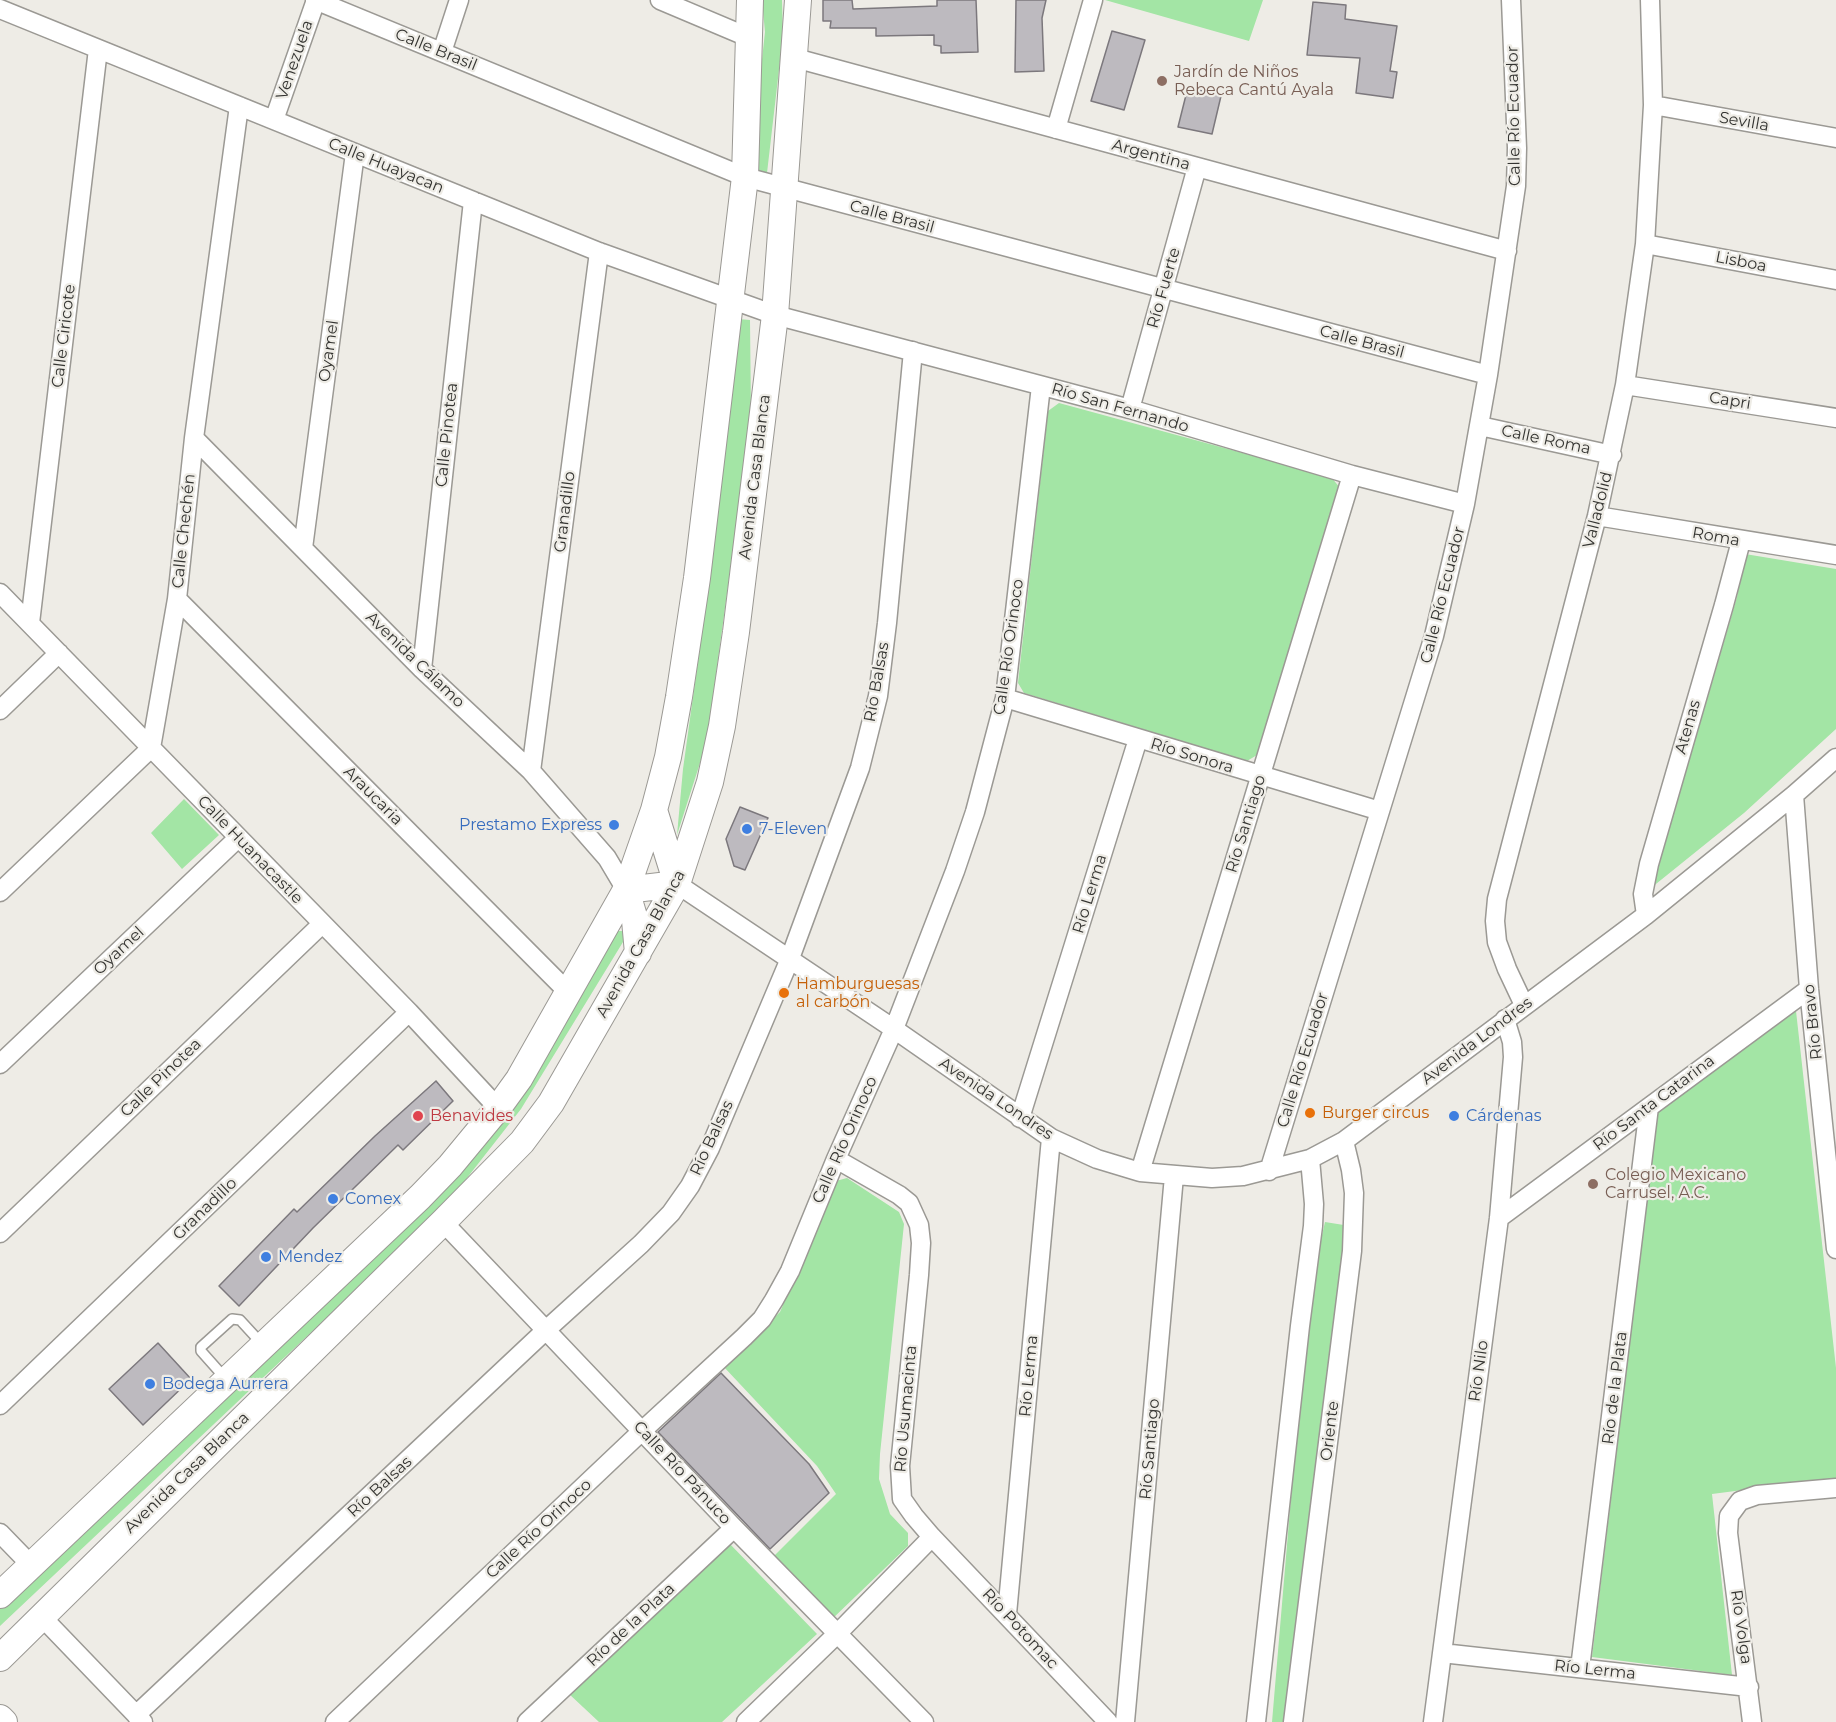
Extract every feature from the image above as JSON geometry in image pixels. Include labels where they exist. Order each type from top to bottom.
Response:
[{"type":"street","name":"Calle Brasil","points":[[316,0],[745,177],[1488,375]]},
{"type":"street","name":"Venezuela","points":[[274,120],[316,0]]},
{"type":"street","points":[[442,52],[459,0]]},
{"type":"street","points":[[660,0],[750,38]]},
{"type":"street","points":[[0,1595],[420,1197],[475,1136],[519,1079],[626,890],[654,810],[668,757],[680,697],[697,578],[745,177],[750,0]]},
{"type":"street","name":"Avenida Casa Blanca","points":[[0,1658],[503,1163],[536,1125],[551,1103],[677,884],[710,782],[722,726],[736,632],[775,315],[798,0]]},
{"type":"street","points":[[1056,129],[1093,0]]},
{"type":"street","name":"Calle Río Ecuador","points":[[1269,1171],[1434,636],[1465,504],[1480,426],[1516,186],[1517,148],[1511,0]]},
{"type":"street","name":"Valladolid","points":[[1524,1005],[1497,942],[1495,921],[1497,899],[1597,516],[1612,455],[1625,385],[1645,244],[1653,105],[1650,0]]},
{"type":"street","name":"Calle Huayacan","points":[[0,9],[599,252],[775,315]]},
{"type":"street","name":"Calle Ciricote","points":[[30,623],[98,49]]},
{"type":"street","name":"Argentina","points":[[795,58],[1507,251]]},
{"type":"street","name":"Sevilla","points":[[1653,105],[1836,138]]},
{"type":"street","name":"Calle Chechén","points":[[151,748],[177,599],[194,438],[239,106]]},
{"type":"street","name":"Oyamel","points":[[303,548],[355,153]]},
{"type":"street","name":"Río Fuerte","points":[[1130,410],[1197,167]]},
{"type":"street","name":"Calle Pinotea","points":[[422,669],[473,201]]},
{"type":"street","name":"Lisboa","points":[[1645,244],[1836,280]]},
{"type":"street","name":"Granadillo","points":[[531,771],[599,252]]},
{"type":"street","name":"Río San Fernando","points":[[775,315],[1130,410],[1352,475],[1465,504]]},
{"type":"street","name":"Río Balsas","points":[[140,1718],[546,1330],[641,1244],[671,1213],[690,1186],[710,1148],[789,961],[860,768],[878,696],[913,351]]},
{"type":"street","name":"Capri","points":[[1625,385],[1836,418]]},
{"type":"street","name":"Calle Río Orinoco","points":[[335,1722],[744,1337],[768,1311],[789,1271],[894,1029],[955,871],[975,812],[1005,698],[1041,386]]},
{"type":"street","name":"Calle Roma","points":[[1480,426],[1612,455]]},
{"type":"street","name":"Avenida Cálamo","points":[[194,438],[422,669],[531,771],[607,858],[626,890]]},
{"type":"street","name":"Río Santiago","points":[[1140,1172],[1352,475]]},
{"type":"street","name":"Roma","points":[[1597,516],[1836,555]]},
{"type":"street","name":"Atenas","points":[[1646,915],[1643,894],[1648,864],[1741,541]]},
{"type":"street","name":"Calle Huanacastle","points":[[0,592],[409,1012],[498,1108]]},
{"type":"street","name":"Araucaria","points":[[177,599],[569,993]]},
{"type":"street","points":[[0,710],[59,653]]},
{"type":"street","name":"Río Sonora","points":[[1005,698],[1380,811]]},
{"type":"street","name":"Río Lerma","points":[[1020,1118],[1138,739]]},
{"type":"street","points":[[0,892],[151,748]]},
{"type":"street","name":"Avenida Londres","points":[[677,884],[894,1029],[1051,1138],[1097,1159],[1140,1172],[1212,1178],[1243,1176],[1310,1159],[1344,1141],[1646,915],[1836,758]]},
{"type":"street","name":"Río Bravo","points":[[1794,795],[1809,989],[1836,1249]]},
{"type":"street","points":[[626,890],[677,884],[654,810]]},
{"type":"street","name":"Oyamel","points":[[0,1064],[238,838]]},
{"type":"street","points":[[626,890],[635,920],[638,953]]},
{"type":"street","name":"Calle Pinotea","points":[[0,1233],[322,924]]},
{"type":"street","name":"Río Santa Catarina","points":[[1499,1218],[1809,989]]},
{"type":"street","name":"Granadillo","points":[[0,1405],[409,1012]]},
{"type":"street","name":"Río Nilo","points":[[1433,1722],[1499,1218],[1513,1057],[1505,1019]]},
{"type":"street","name":"Río de la Plata","points":[[1580,1668],[1650,1107]]},
{"type":"street","points":[[475,1136],[483,1154],[503,1163]]},
{"type":"street","name":"Río Lerma","points":[[1006,1614],[1051,1138]]},
{"type":"street","name":"Oriente","points":[[1293,1722],[1352,1251],[1354,1193],[1344,1141]]},
{"type":"street","name":"Río Usumacinta","points":[[836,1159],[899,1195],[909,1203],[919,1225],[920,1275],[900,1483],[902,1498],[932,1537]]},
{"type":"street","points":[[1256,1722],[1298,1338],[1313,1226],[1314,1204],[1310,1159]]},
{"type":"street","name":"Río Santiago","points":[[1125,1722],[1174,1176]]},
{"type":"street","name":"Calle Río Pánuco","points":[[443,1222],[734,1528],[924,1722]]},
{"type":"street","name":"Río Volga","points":[[1752,1722],[1728,1533],[1729,1516],[1740,1501],[1748,1497],[1836,1488]]},
{"type":"street","name":"Río de la Plata","points":[[527,1722],[734,1528]]},
{"type":"street","points":[[0,1533],[31,1565]]},
{"type":"street","points":[[746,1722],[932,1537]]},
{"type":"street","name":"Río Potomac","points":[[932,1537],[1108,1722]]},
{"type":"street","points":[[41,1616],[140,1718]]},
{"type":"street","name":"Río Lerma","points":[[1442,1653],[1749,1688]]},
{"type":"street","points":[[0,1718],[4,1722]]},
{"type":"lane","points":[[226,1380],[202,1355],[201,1347],[236,1318],[264,1345]]},
{"type":"green space","points":[[762,0],[782,0],[783,35],[767,173],[750,169],[765,32]]},
{"type":"green space","points":[[1105,0],[1263,0],[1249,41]]},
{"type":"green space","points":[[738,319],[750,320],[751,416],[707,741],[677,835],[683,769],[708,589]]},
{"type":"green space","points":[[1059,403],[1331,477],[1341,489],[1257,755],[1247,761],[1024,693],[1018,683],[1048,411]]},
{"type":"green space","points":[[1745,554],[1836,569],[1836,729],[1744,813],[1646,892],[1695,741],[1737,597]]},
{"type":"green space","points":[[184,799],[219,835],[182,869],[151,833]]},
{"type":"green space","points":[[615,931],[623,931],[623,942],[521,1109],[445,1206],[0,1626],[0,1609],[443,1188]]},
{"type":"green space","points":[[1796,1011],[1836,1368],[1836,1478],[1712,1494],[1732,1675],[1592,1657],[1657,1113]]},
{"type":"green space","points":[[847,1178],[899,1212],[904,1224],[879,1479],[890,1514],[908,1533],[908,1546],[829,1622],[771,1559],[836,1494],[817,1466],[723,1366],[780,1312],[836,1181]]},
{"type":"green space","points":[[1325,1222],[1350,1226],[1288,1722],[1272,1722],[1308,1297]]},
{"type":"green space","points":[[729,1543],[817,1634],[722,1722],[599,1722],[568,1693]]},
{"type":"building","points":[[823,0],[852,0],[853,9],[937,6],[937,0],[976,0],[978,52],[941,53],[941,46],[934,45],[934,35],[876,36],[876,28],[830,28],[831,21],[823,21]]},
{"type":"building","points":[[1016,0],[1046,0],[1042,18],[1044,71],[1015,72]]},
{"type":"building","points":[[1313,2],[1346,5],[1345,19],[1397,26],[1390,71],[1397,72],[1393,98],[1356,93],[1360,58],[1307,55]]},
{"type":"building","points":[[1112,31],[1145,40],[1124,110],[1091,101]]},
{"type":"building","points":[[1188,87],[1221,96],[1212,134],[1178,127]]},
{"type":"building","name":"7-Eleven","points":[[740,807],[768,818],[745,870],[734,866],[726,839]]},
{"type":"building","points":[[436,1081],[453,1101],[403,1150],[398,1145],[313,1228],[239,1306],[219,1286],[294,1209],[297,1212],[375,1136]]},
{"type":"building","name":"Bodega Aurrera","points":[[158,1343],[191,1379],[143,1425],[109,1389]]},
{"type":"building","points":[[721,1373],[809,1464],[829,1493],[770,1549],[658,1432]]},
{"type":"place","name":"Jardín de Niños Rebeca Cantú Ayala","points":[[1162,81]]},
{"type":"place","name":"Prestamo Express","points":[[614,825]]},
{"type":"place","name":"7-Eleven","points":[[747,829]]},
{"type":"place","name":"Hamburguesas al carbón","points":[[784,993]]},
{"type":"place","name":"Burger circus","points":[[1310,1113]]},
{"type":"place","name":"Benavides","points":[[418,1116]]},
{"type":"place","name":"Cárdenas","points":[[1454,1116]]},
{"type":"place","name":"Colegio Mexicano Carrusel, A.C.","points":[[1593,1184]]},
{"type":"place","name":"Comex","points":[[333,1199]]},
{"type":"place","name":"Mendez","points":[[266,1257]]},
{"type":"place","name":"Bodega Aurrera","points":[[150,1384]]}]
